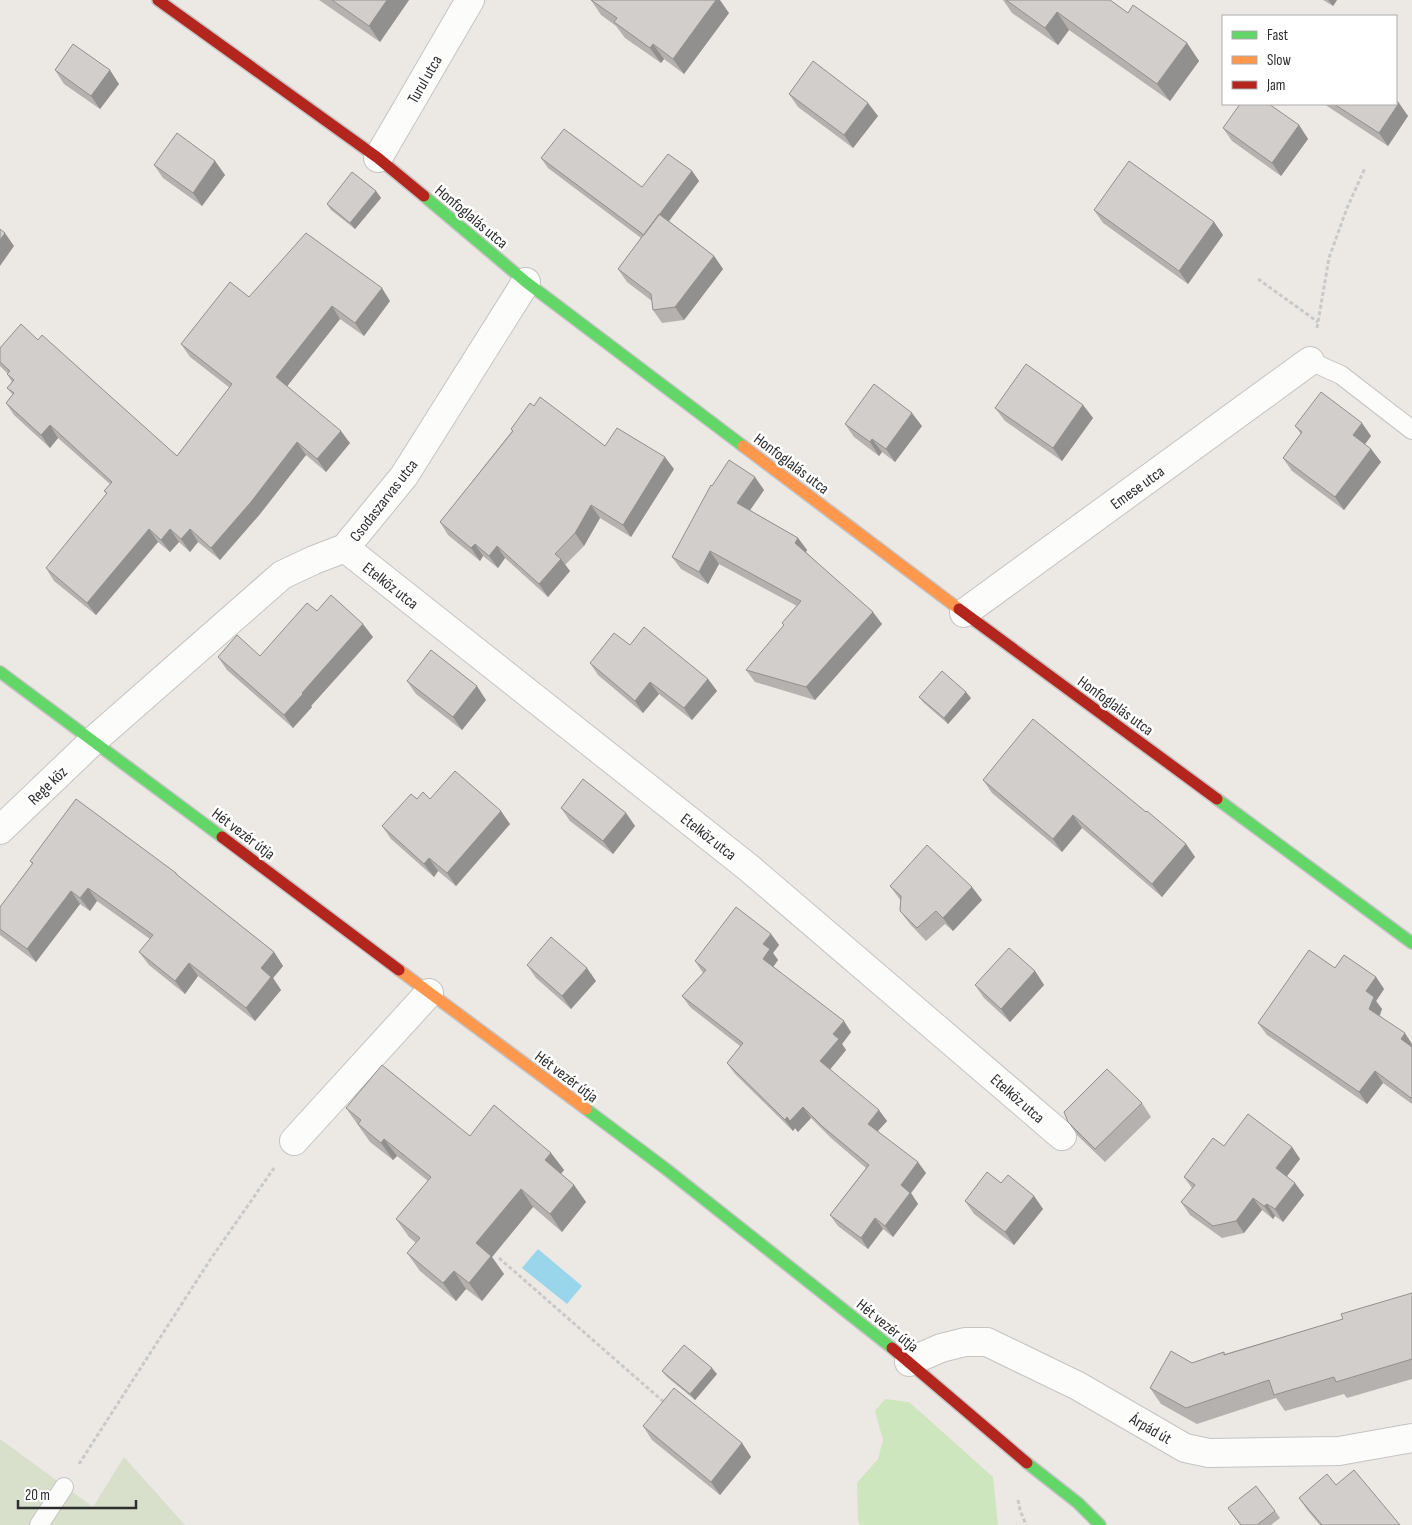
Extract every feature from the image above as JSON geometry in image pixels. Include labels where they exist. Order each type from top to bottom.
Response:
[{"type":"street","name":"Honfoglalás utca","points":[[158,0],[378,158],[526,282],[964,613],[1412,943]]},
{"type":"street","name":"Turul utca","points":[[378,158],[470,0]]},
{"type":"street","name":"Csodaszarvas utca","points":[[94,740],[282,575],[345,548],[404,476],[526,282]]},
{"type":"street","name":"Emese utca","points":[[964,613],[1310,361]]},
{"type":"street","name":"Etelköz utca","points":[[345,548],[749,868],[1062,1136]]},
{"type":"street","name":"Hét vezér útja","points":[[0,672],[94,740],[666,1169],[909,1362],[1038,1472],[1078,1503],[1100,1525]]},
{"type":"street","name":"Rege köz","points":[[0,830],[94,740]]},
{"type":"street","points":[[294,1141],[429,993]]},
{"type":"street","name":"Árpád út","points":[[909,1362],[941,1348],[965,1342],[987,1342],[1078,1386],[1185,1448],[1209,1453],[1339,1451],[1412,1438]]},
{"type":"lane","points":[[1310,361],[1341,375],[1412,430]]},
{"type":"lane","points":[[39,1525],[64,1487]]},
{"type":"path","points":[[1310,361],[1329,258],[1347,208],[1365,168]]},
{"type":"path","points":[[1258,279],[1318,322]]},
{"type":"path","points":[[64,1487],[210,1260],[294,1141]]},
{"type":"path","points":[[499,1258],[671,1409]]},
{"type":"green space","points":[[885,1399],[909,1402],[993,1477],[998,1525],[860,1525],[858,1520],[857,1483],[878,1459],[883,1440],[875,1411]]},
{"type":"green space","points":[[0,1439],[93,1507],[124,1457],[185,1525],[0,1525]]},
{"type":"water","points":[[538,1249],[582,1286],[567,1304],[522,1268]]},
{"type":"building","points":[[332,0],[387,0],[369,26]]},
{"type":"building","points":[[591,0],[716,0],[673,59],[653,44],[650,48],[614,22],[617,18]]},
{"type":"building","points":[[1006,0],[1110,0],[1128,13],[1133,5],[1187,43],[1157,84],[1057,12],[1045,28]]},
{"type":"building","points":[[73,44],[110,70],[91,96],[55,70]]},
{"type":"building","points":[[813,61],[868,103],[844,135],[789,94]]},
{"type":"building","points":[[1397,102],[1399,103],[1379,133],[1336,105],[1397,105]]},
{"type":"building","points":[[1239,105],[1270,105],[1299,125],[1272,163],[1223,128]]},
{"type":"building","points":[[564,129],[642,187],[668,154],[692,171],[644,235],[541,158]]},
{"type":"building","points":[[177,133],[215,161],[193,193],[154,165]]},
{"type":"building","points":[[1129,161],[1214,222],[1179,271],[1094,210]]},
{"type":"building","points":[[352,172],[376,191],[350,223],[327,204]]},
{"type":"building","points":[[659,214],[714,256],[675,307],[653,310],[651,294],[618,269]]},
{"type":"building","points":[[0,229],[5,233],[0,240]]},
{"type":"building","points":[[306,233],[382,288],[355,323],[332,306],[276,377],[341,431],[317,459],[297,442],[251,502],[211,548],[190,529],[181,539],[170,529],[161,540],[149,529],[87,603],[46,568],[107,493],[104,491],[112,482],[50,425],[41,435],[6,403],[14,393],[7,388],[14,380],[7,374],[10,371],[0,362],[0,348],[21,324],[38,340],[42,335],[177,456],[232,384],[181,344],[230,282],[249,297]]},
{"type":"building","points":[[1026,364],[1083,405],[1053,448],[995,408]]},
{"type":"building","points":[[874,384],[912,413],[886,449],[872,439],[870,442],[845,424]]},
{"type":"building","points":[[1321,392],[1362,423],[1353,435],[1371,449],[1335,497],[1283,458],[1302,432],[1295,426]]},
{"type":"building","points":[[540,397],[605,446],[617,428],[665,457],[623,525],[591,505],[575,533],[555,554],[561,559],[539,584],[497,546],[489,556],[475,544],[471,548],[440,522],[513,431],[511,429],[530,403],[534,406]]},
{"type":"building","points":[[729,460],[755,477],[737,503],[798,538],[795,543],[873,612],[806,687],[746,670],[784,625],[782,623],[801,601],[710,551],[699,572],[672,557],[711,485]]},
{"type":"building","points":[[331,595],[363,624],[284,715],[218,657],[237,635],[260,656],[307,603],[317,611]]},
{"type":"building","points":[[644,627],[708,679],[684,708],[650,682],[635,701],[590,663],[614,633],[630,645]]},
{"type":"building","points":[[431,650],[477,686],[453,717],[407,681]]},
{"type":"building","points":[[942,671],[966,692],[944,718],[919,697]]},
{"type":"building","points":[[1033,719],[1186,844],[1152,884],[1073,815],[1053,839],[983,780]]},
{"type":"building","points":[[455,771],[501,811],[447,873],[429,858],[424,864],[382,826],[411,794],[417,799],[423,792],[430,799]]},
{"type":"building","points":[[583,779],[626,813],[603,841],[561,808]]},
{"type":"building","points":[[76,799],[176,873],[274,952],[261,968],[271,977],[246,1008],[189,963],[175,981],[139,952],[153,935],[88,888],[80,898],[71,891],[27,949],[0,929],[0,907],[33,863],[30,861]]},
{"type":"building","points":[[927,845],[972,887],[943,918],[936,911],[917,928],[900,911],[901,896],[890,886]]},
{"type":"building","points":[[736,907],[771,934],[763,944],[770,949],[763,959],[844,1021],[833,1034],[839,1039],[820,1061],[879,1110],[868,1124],[918,1162],[901,1185],[910,1193],[885,1226],[875,1218],[861,1238],[830,1215],[869,1165],[823,1127],[803,1107],[790,1121],[787,1117],[785,1120],[727,1063],[743,1043],[682,996],[706,970],[695,961]]},
{"type":"building","points":[[551,937],[587,968],[562,996],[527,965]]},
{"type":"building","points":[[1009,948],[1035,971],[1001,1009],[975,985]]},
{"type":"building","points":[[1309,950],[1335,968],[1344,955],[1376,977],[1366,991],[1374,997],[1369,1009],[1405,1033],[1401,1039],[1412,1047],[1411,1098],[1375,1071],[1359,1092],[1258,1023]]},
{"type":"building","points":[[382,1065],[470,1136],[494,1105],[551,1153],[545,1160],[574,1185],[550,1214],[521,1189],[476,1243],[491,1256],[469,1283],[454,1271],[443,1283],[407,1253],[420,1238],[396,1219],[431,1177],[384,1139],[381,1143],[358,1124],[361,1120],[346,1108]]},
{"type":"building","points":[[1107,1069],[1142,1103],[1095,1149],[1068,1122],[1064,1112]]},
{"type":"building","points":[[1248,1114],[1292,1147],[1276,1168],[1295,1183],[1275,1209],[1267,1204],[1264,1206],[1253,1198],[1236,1221],[1213,1226],[1181,1202],[1195,1185],[1184,1177],[1213,1138],[1224,1146]]},
{"type":"building","points":[[987,1172],[1001,1183],[1008,1175],[1034,1196],[1005,1232],[965,1201]]},
{"type":"building","points":[[1412,1293],[1412,1359],[1336,1382],[1334,1377],[1274,1395],[1269,1380],[1186,1408],[1150,1388],[1171,1351],[1192,1363],[1224,1352],[1224,1355],[1343,1319],[1341,1314]]},
{"type":"building","points":[[684,1345],[712,1368],[690,1394],[662,1371]]},
{"type":"building","points":[[674,1388],[742,1443],[711,1482],[643,1426]]},
{"type":"building","points":[[1354,1470],[1400,1525],[1322,1525],[1299,1498],[1327,1474],[1336,1485]]},
{"type":"building","points":[[1256,1486],[1275,1511],[1257,1525],[1241,1525],[1228,1508]]},
{"type":"traffic: fast","points":[[424,196],[526,282],[743,446]]},
{"type":"traffic: fast","points":[[0,672],[222,837]]},
{"type":"traffic: fast","points":[[1217,799],[1412,943]]},
{"type":"traffic: fast","points":[[586,1109],[666,1169],[892,1348]]},
{"type":"traffic: fast","points":[[1027,1463],[1078,1503],[1100,1525]]},
{"type":"traffic: slow","points":[[743,446],[959,609]]},
{"type":"traffic: slow","points":[[399,970],[586,1109]]},
{"type":"traffic: jam","points":[[158,0],[378,158],[424,196]]},
{"type":"traffic: jam","points":[[959,609],[1217,799]]},
{"type":"traffic: jam","points":[[222,837],[399,970]]},
{"type":"traffic: jam","points":[[892,1348],[1027,1463]]}]
